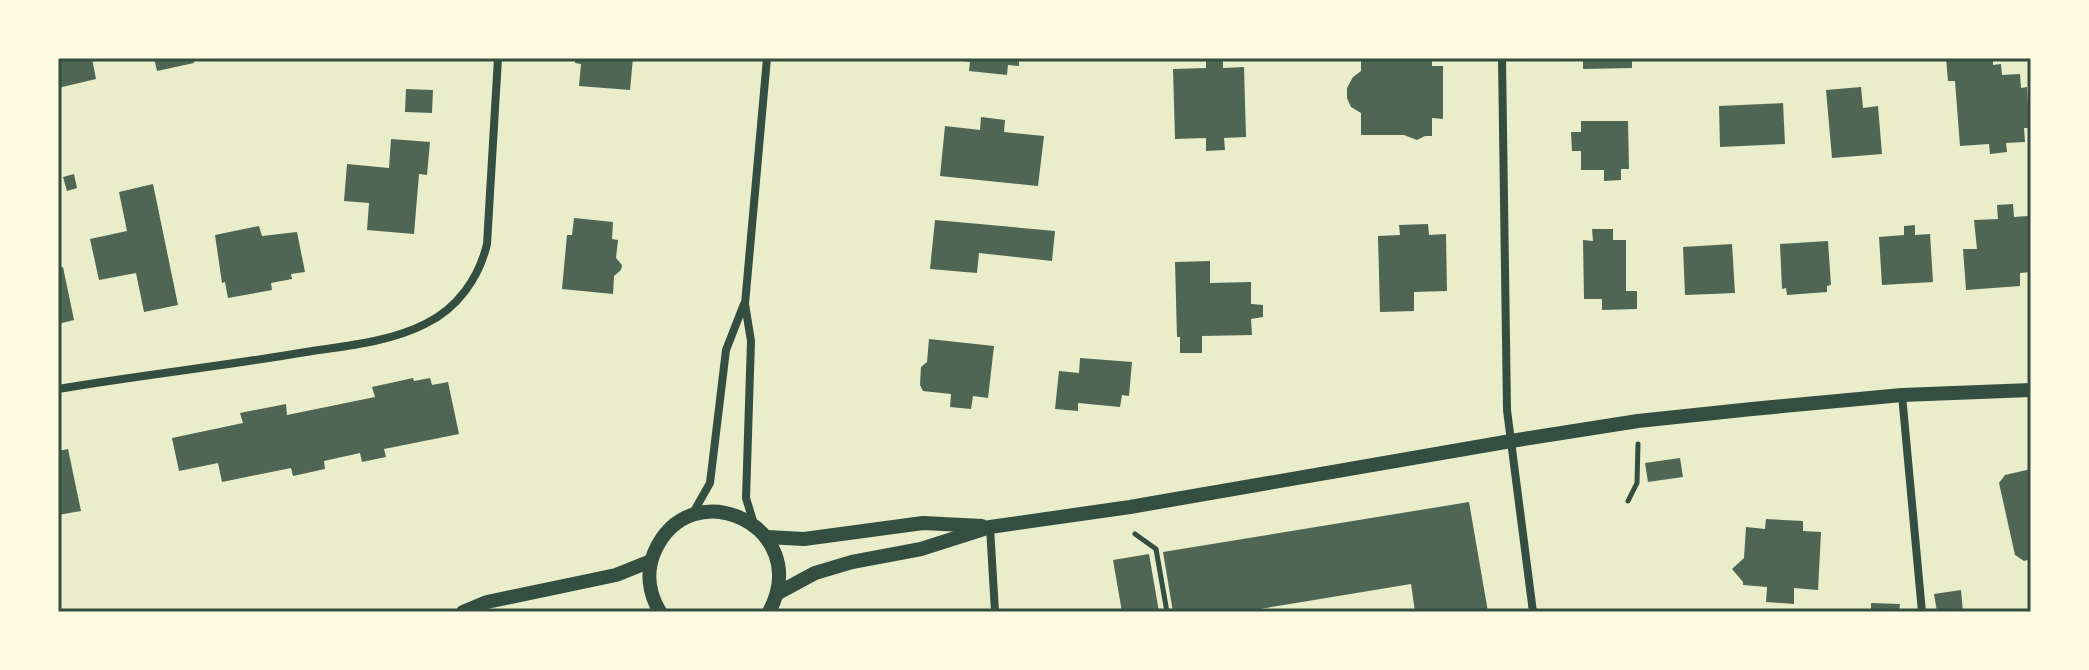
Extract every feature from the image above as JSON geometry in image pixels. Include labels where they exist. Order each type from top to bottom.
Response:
[{"type":"street","points":[[58,389],[326,349],[399,334],[428,323],[467,289],[482,266],[487,244],[498,58]]},
{"type":"street","points":[[754,524],[746,498],[751,341],[745,304],[767,58]]},
{"type":"street","points":[[1502,58],[1507,410],[1533,612]]},
{"type":"street","points":[[692,515],[710,483],[726,350],[745,304]]},
{"type":"street","points":[[778,593],[815,573],[839,565],[921,549],[990,527],[1130,507],[1511,441],[1638,421],[1902,395],[2031,390]]},
{"type":"street","points":[[1902,395],[1922,612]]},
{"type":"street","points":[[660,612],[649,582],[651,561],[659,541],[673,525],[692,515],[724,512],[754,524],[767,537],[778,564],[778,593],[769,612]]},
{"type":"street","points":[[767,537],[804,539],[923,523],[990,527]]},
{"type":"street","points":[[990,527],[995,612]]},
{"type":"street","points":[[463,612],[487,602],[616,575],[651,561]]},
{"type":"path","points":[[1628,501],[1637,483],[1638,421]]},
{"type":"path","points":[[1135,534],[1156,549],[1167,612]]},
{"type":"building","points":[[58,58],[92,58],[96,79],[58,88]]},
{"type":"building","points":[[154,58],[193,58],[194,63],[157,71]]},
{"type":"building","points":[[576,58],[633,58],[630,90],[579,86],[581,64],[575,63]]},
{"type":"building","points":[[955,58],[1019,58],[1019,66],[1008,65],[1007,75],[969,71],[970,62]]},
{"type":"building","points":[[1206,58],[1223,58],[1223,68],[1244,67],[1246,137],[1224,138],[1225,150],[1206,151],[1206,138],[1175,139],[1173,69],[1206,68]]},
{"type":"building","points":[[1361,58],[1432,58],[1432,66],[1443,66],[1443,119],[1432,118],[1432,136],[1417,140],[1404,135],[1361,135],[1361,113],[1351,107],[1347,88],[1361,71]]},
{"type":"building","points":[[1583,58],[1632,58],[1632,68],[1583,69]]},
{"type":"building","points":[[1946,58],[1993,58],[1993,65],[2001,64],[2002,75],[2020,74],[2021,88],[2027,87],[2029,128],[2024,128],[2025,142],[2006,143],[2007,152],[1990,154],[1989,144],[1960,146],[1955,81],[1948,81]]},
{"type":"building","points":[[1861,87],[1863,108],[1878,106],[1882,154],[1832,158],[1826,90]]},
{"type":"building","points":[[406,89],[433,90],[432,113],[405,112]]},
{"type":"building","points":[[1783,103],[1785,144],[1720,147],[1719,106]]},
{"type":"building","points":[[981,117],[1005,120],[1004,132],[1044,136],[1038,186],[940,176],[945,126],[980,130]]},
{"type":"building","points":[[1581,121],[1628,121],[1629,169],[1621,169],[1621,180],[1604,181],[1604,170],[1581,170],[1581,151],[1572,151],[1571,132],[1581,132]]},
{"type":"building","points":[[391,139],[430,142],[427,175],[419,174],[414,234],[367,230],[369,203],[344,201],[347,164],[389,168]]},
{"type":"building","points":[[74,174],[77,188],[67,191],[63,177]]},
{"type":"building","points":[[153,184],[178,305],[144,312],[136,273],[99,280],[90,239],[127,231],[119,192]]},
{"type":"building","points":[[2013,204],[2014,217],[2028,216],[2031,272],[2020,273],[2020,286],[1966,290],[1963,249],[1977,249],[1974,220],[1998,219],[1997,205]]},
{"type":"building","points":[[574,218],[613,222],[612,239],[618,240],[616,258],[622,265],[614,276],[613,294],[562,289],[567,235],[572,235]]},
{"type":"building","points":[[935,220],[1055,231],[1052,261],[979,253],[977,273],[930,269]]},
{"type":"building","points":[[1428,224],[1429,235],[1446,234],[1447,291],[1414,292],[1414,311],[1380,312],[1378,236],[1400,235],[1399,225]]},
{"type":"building","points":[[1915,225],[1915,235],[1930,234],[1933,282],[1882,285],[1879,237],[1904,235],[1904,226]]},
{"type":"building","points":[[259,226],[262,236],[297,232],[305,272],[291,274],[292,279],[271,283],[272,290],[228,298],[225,282],[222,283],[215,235]]},
{"type":"building","points":[[1592,229],[1613,229],[1613,240],[1626,240],[1626,291],[1637,291],[1637,309],[1602,310],[1602,299],[1584,299],[1583,240],[1593,241]]},
{"type":"building","points":[[1828,241],[1831,285],[1827,286],[1827,292],[1787,295],[1786,288],[1782,289],[1780,244]]},
{"type":"building","points":[[1732,244],[1735,293],[1685,295],[1683,247]]},
{"type":"building","points":[[1210,261],[1210,283],[1251,282],[1251,304],[1263,305],[1263,317],[1251,319],[1252,335],[1202,336],[1202,353],[1180,353],[1175,262]]},
{"type":"building","points":[[63,267],[74,320],[58,324],[58,268]]},
{"type":"building","points":[[929,339],[994,346],[988,398],[973,396],[971,409],[950,407],[951,394],[923,391],[920,385],[921,367],[927,362]]},
{"type":"building","points":[[1080,358],[1132,362],[1129,396],[1122,395],[1120,407],[1078,403],[1078,411],[1055,409],[1059,371],[1079,373]]},
{"type":"building","points":[[413,378],[414,381],[430,378],[432,385],[448,382],[459,434],[384,449],[386,457],[362,462],[360,453],[324,461],[325,469],[293,476],[291,468],[222,482],[218,463],[179,471],[172,438],[243,423],[240,413],[286,404],[287,415],[375,397],[372,387]]},
{"type":"building","points":[[68,449],[81,511],[58,515],[58,451]]},
{"type":"building","points":[[1680,458],[1683,477],[1648,482],[1645,463]]},
{"type":"building","points":[[2031,469],[2031,559],[2024,561],[2015,555],[1999,483],[2005,475]]},
{"type":"building","points":[[1469,502],[1488,612],[1415,612],[1411,584],[1242,612],[1173,612],[1163,552]]},
{"type":"building","points":[[1766,519],[1803,521],[1803,531],[1821,532],[1818,590],[1794,588],[1794,604],[1766,602],[1767,587],[1743,585],[1732,569],[1744,558],[1746,527],[1765,529]]},
{"type":"building","points":[[1149,554],[1159,612],[1122,612],[1113,560]]},
{"type":"building","points":[[1961,590],[1963,612],[1937,612],[1934,594]]},
{"type":"building","points":[[1871,603],[1900,604],[1899,612],[1871,612]]}]
